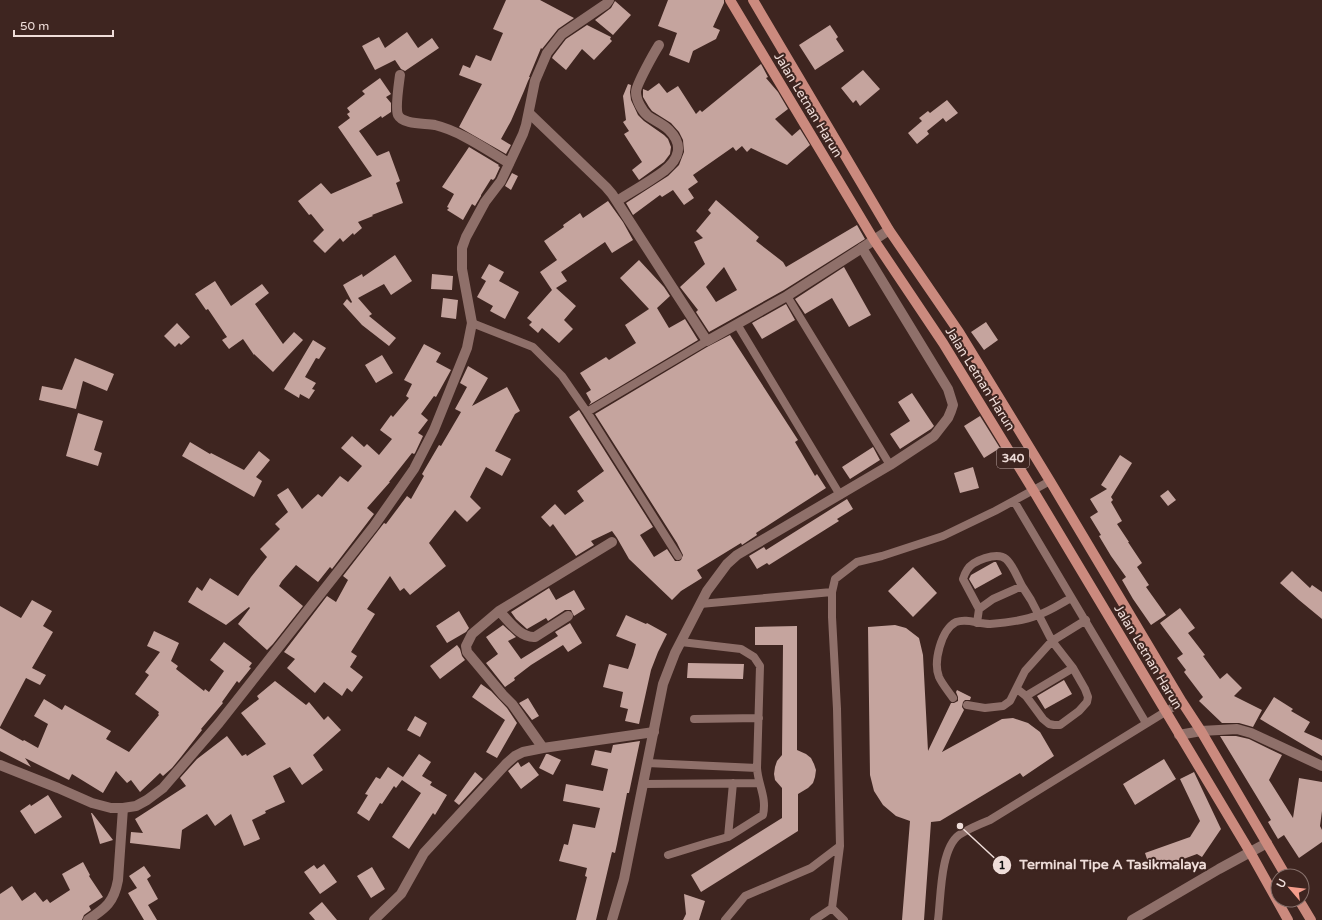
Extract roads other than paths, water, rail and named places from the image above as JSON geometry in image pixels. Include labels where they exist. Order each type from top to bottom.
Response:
[{"type":"main road","name":"Jalan Letnan Harun","points":[[730,0],[874,240],[943,343],[1033,490],[1250,852],[1288,920]]},
{"type":"main road","name":"Jalan Letnan Harun","points":[[753,0],[889,230],[959,332],[1050,481],[1182,702],[1201,731],[1281,868]]},
{"type":"main road","points":[[1304,908],[1311,920]]},
{"type":"street","points":[[0,764],[92,803],[111,808],[136,806],[163,788],[219,723],[374,526],[414,469],[434,430],[467,348],[472,323],[462,269],[462,248],[466,237],[485,202],[501,181],[523,134],[535,81],[547,53],[562,34],[606,4],[609,0]]},
{"type":"street","points":[[617,201],[664,170],[676,157],[679,150],[678,142],[669,130],[648,116],[638,100],[636,91],[659,45]]},
{"type":"street","points":[[400,75],[397,109],[401,119],[407,122],[435,125],[448,130],[475,143],[509,163]]},
{"type":"street","points":[[528,113],[606,187],[617,201],[707,341],[787,296],[889,230]]},
{"type":"street","points":[[612,920],[624,879],[664,684],[675,653],[707,591],[718,574],[738,555],[890,465],[934,436],[948,418],[953,405],[948,388],[862,248]]},
{"type":"street","points":[[543,748],[512,704],[467,652],[466,646],[472,634],[499,611],[612,542]]},
{"type":"street","points":[[499,611],[520,632],[530,637],[536,637],[568,616]]},
{"type":"street","points":[[1179,735],[1201,731],[1237,729],[1251,733],[1322,766]]},
{"type":"street","points":[[374,920],[401,894],[424,853],[515,756],[523,752],[543,748],[654,732]]},
{"type":"street","points":[[88,920],[105,908],[111,901],[116,891],[123,808]]},
{"type":"street","points":[[1132,920],[1218,869],[1267,843]]},
{"type":"lane","points":[[787,296],[890,465]]},
{"type":"lane","points":[[472,323],[533,347],[562,376],[587,412],[678,556]]},
{"type":"lane","points":[[737,324],[840,495]]},
{"type":"lane","points":[[587,412],[707,341]]},
{"type":"lane","points":[[814,920],[832,908],[840,846],[837,709],[832,592],[835,579],[857,562],[882,556],[943,536],[1014,501],[1050,481]]},
{"type":"lane","points":[[1014,501],[1071,598],[1086,620],[1146,724]]},
{"type":"lane","points":[[977,623],[979,609],[963,579],[967,569],[973,564],[994,555],[1001,556],[1008,560],[1052,641],[1073,668],[1088,697],[1087,702],[1079,711],[1060,725],[1054,725],[1049,724],[1043,719],[1026,696],[1017,688]]},
{"type":"lane","points":[[979,609],[993,599],[1022,586]]},
{"type":"lane","points":[[700,604],[832,592]]},
{"type":"lane","points":[[953,698],[940,678],[937,662],[947,630],[953,624],[959,621],[968,620],[988,624],[1038,615],[1071,598]]},
{"type":"lane","points":[[967,705],[985,708],[1003,706],[1010,701],[1025,671],[1052,641],[1086,620]]},
{"type":"lane","points":[[668,855],[707,842],[728,837],[763,815],[764,808],[763,791],[759,783],[757,768],[760,666],[754,657],[741,649],[681,642]]},
{"type":"lane","points":[[1026,696],[1073,668]]},
{"type":"lane","points":[[938,920],[942,871],[951,843],[959,835],[990,820],[1182,702]]},
{"type":"lane","points":[[694,719],[758,718]]},
{"type":"lane","points":[[647,764],[757,768]]},
{"type":"lane","points":[[728,837],[736,783],[740,768]]},
{"type":"lane","points":[[643,784],[759,783]]},
{"type":"lane","points":[[725,920],[745,896],[811,868],[840,846]]},
{"type":"lane","points":[[832,908],[844,920]]},
{"type":"place","name":"Terminal Tipe A Tasikmalaya","points":[[960,826]]}]
